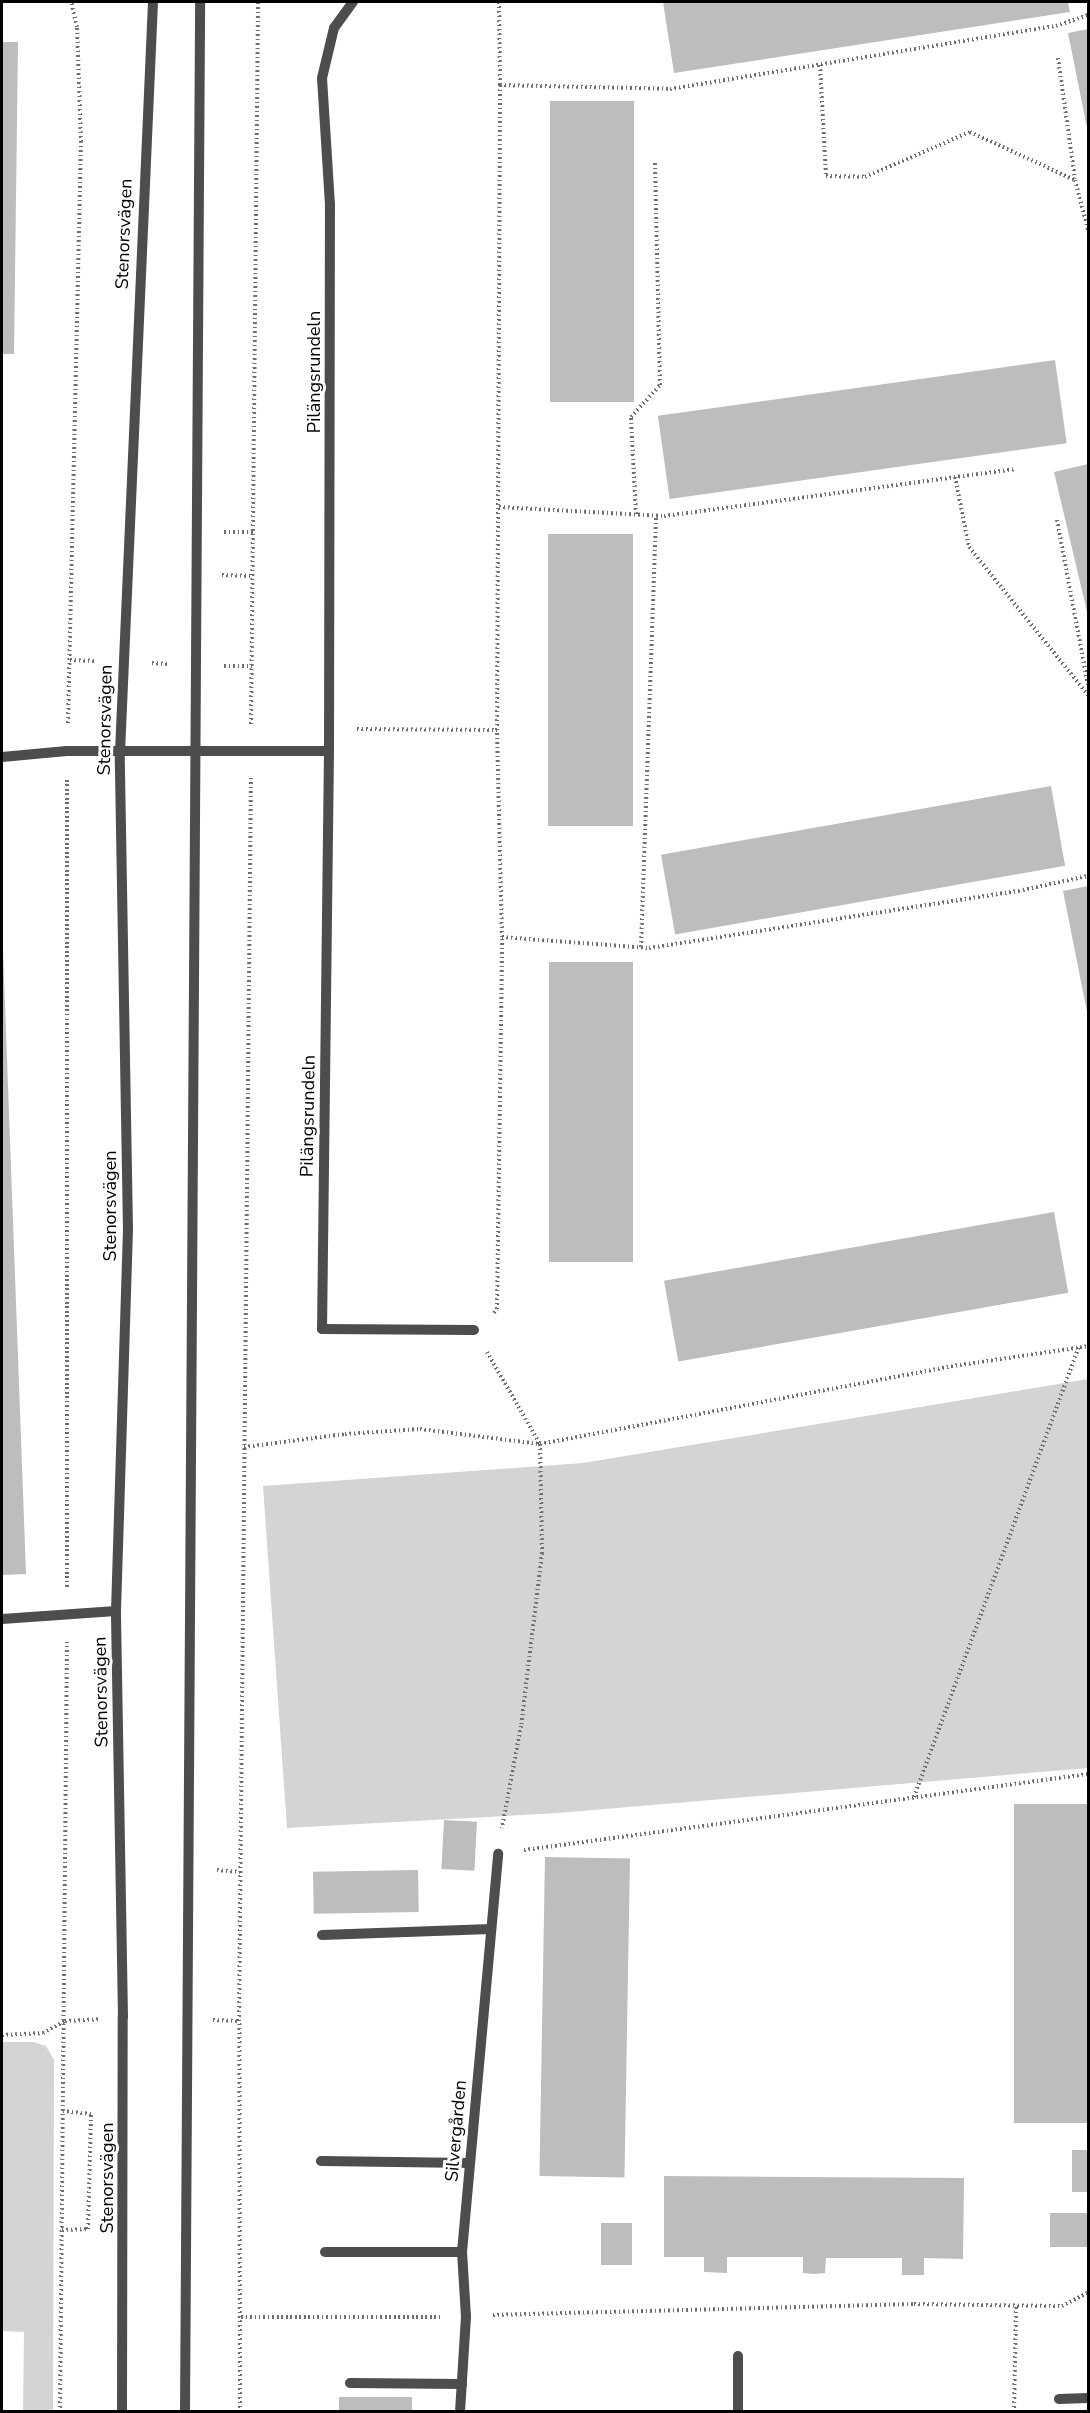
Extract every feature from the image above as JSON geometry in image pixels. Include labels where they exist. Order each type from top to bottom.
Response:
[{"type":"street","name":"Stenorsvägen","points":[[122,2412],[123,2017],[116,1611],[128,1230],[120,752],[153,2]]},
{"type":"street","points":[[185,2412],[200,2]]},
{"type":"street","name":"Pilängsrundeln","points":[[353,2],[334,28],[322,78],[330,205],[331,729],[322,1329],[474,1330]]},
{"type":"street","points":[[2,757],[67,751],[251,753],[330,751]]},
{"type":"street","points":[[2,1619],[116,1611]]},
{"type":"street","name":"Silvergården","points":[[460,2412],[466,2317],[462,2252],[498,1854]]},
{"type":"street","points":[[322,1935],[491,1929]]},
{"type":"street","points":[[321,2161],[470,2163]]},
{"type":"street","points":[[325,2252],[462,2252]]},
{"type":"street","points":[[738,2356],[738,2412]]},
{"type":"street","points":[[350,2383],[462,2384]]},
{"type":"street","points":[[1059,2399],[1089,2398]]},
{"type":"path","points":[[60,2412],[67,1613],[67,751],[81,142],[77,27],[71,2]]},
{"type":"path","points":[[240,2412],[240,1872],[258,2]]},
{"type":"path","points":[[499,2],[497,730],[502,938],[497,1309],[474,1330],[540,1444],[542,1553],[520,1726],[498,1854],[1089,1774]]},
{"type":"path","points":[[500,86],[670,89],[1056,26],[1089,15]]},
{"type":"path","points":[[1058,58],[1075,180],[1089,230]]},
{"type":"path","points":[[820,65],[826,176],[865,177],[970,132],[1075,180]]},
{"type":"path","points":[[636,514],[631,417],[660,385],[655,163]]},
{"type":"path","points":[[499,507],[656,515],[1014,469]]},
{"type":"path","points":[[955,477],[969,547],[1089,695]]},
{"type":"path","points":[[641,947],[656,515]]},
{"type":"path","points":[[1057,520],[1089,686]]},
{"type":"path","points":[[222,532],[253,532]]},
{"type":"path","points":[[222,575],[253,576]]},
{"type":"path","points":[[70,660],[252,666]]},
{"type":"path","points":[[331,729],[497,730]]},
{"type":"path","points":[[502,938],[641,947],[1023,890],[1089,876]]},
{"type":"path","points":[[244,1448],[345,1434],[420,1429],[540,1444],[1089,1346]]},
{"type":"path","points":[[913,1797],[1079,1347]]},
{"type":"path","points":[[218,1870],[240,1872]]},
{"type":"path","points":[[2,2035],[43,2033],[65,2021]]},
{"type":"path","points":[[62,2230],[88,2229],[92,2114],[63,2110]]},
{"type":"path","points":[[241,2317],[466,2317],[581,2311],[1062,2306],[1089,2293]]},
{"type":"path","points":[[1014,2412],[1016,2306]]},
{"type":"shaded area","points":[[1088,1379],[1088,1768],[558,1813],[287,1828],[263,1486],[583,1463]]},
{"type":"shaded area","points":[[2,2042],[34,2042],[46,2046],[54,2060],[53,2411],[23,2411],[24,2332],[2,2331]]},
{"type":"building","points":[[663,2],[1068,2],[1070,12],[674,73]]},
{"type":"building","points":[[1088,29],[1088,128],[1087,128],[1068,33]]},
{"type":"building","points":[[2,42],[18,42],[14,354],[2,354]]},
{"type":"building","points":[[550,101],[634,101],[634,402],[550,402]]},
{"type":"building","points":[[1055,360],[1067,443],[670,499],[658,416]]},
{"type":"building","points":[[1088,464],[1088,616],[1054,472]]},
{"type":"building","points":[[548,534],[633,534],[633,826],[548,826]]},
{"type":"building","points":[[1051,786],[1065,866],[675,935],[661,855]]},
{"type":"building","points":[[1088,886],[1088,1012],[1087,1012],[1063,891]]},
{"type":"building","points":[[2,923],[26,1574],[2,1575]]},
{"type":"building","points":[[549,962],[633,962],[633,1262],[549,1262]]},
{"type":"building","points":[[1054,1212],[1068,1293],[678,1362],[664,1281]]},
{"type":"building","points":[[1014,1804],[1088,1804],[1088,2123],[1014,2123]]},
{"type":"building","points":[[444,1820],[477,1822],[474,1871],[441,1869]]},
{"type":"building","points":[[545,1857],[630,1858],[624,2177],[539,2176]]},
{"type":"building","points":[[418,1870],[419,1912],[314,1914],[313,1872]]},
{"type":"building","points":[[1072,2150],[1088,2150],[1088,2192],[1072,2192]]},
{"type":"building","points":[[664,2176],[964,2178],[963,2259],[924,2258],[924,2275],[902,2275],[902,2258],[826,2258],[825,2273],[814,2274],[803,2273],[803,2257],[727,2257],[727,2273],[704,2272],[704,2257],[664,2257]]},
{"type":"building","points":[[1050,2213],[1088,2213],[1088,2247],[1050,2247]]},
{"type":"building","points":[[601,2223],[632,2223],[632,2265],[601,2265]]},
{"type":"building","points":[[339,2397],[412,2397],[412,2412],[339,2412]]}]
